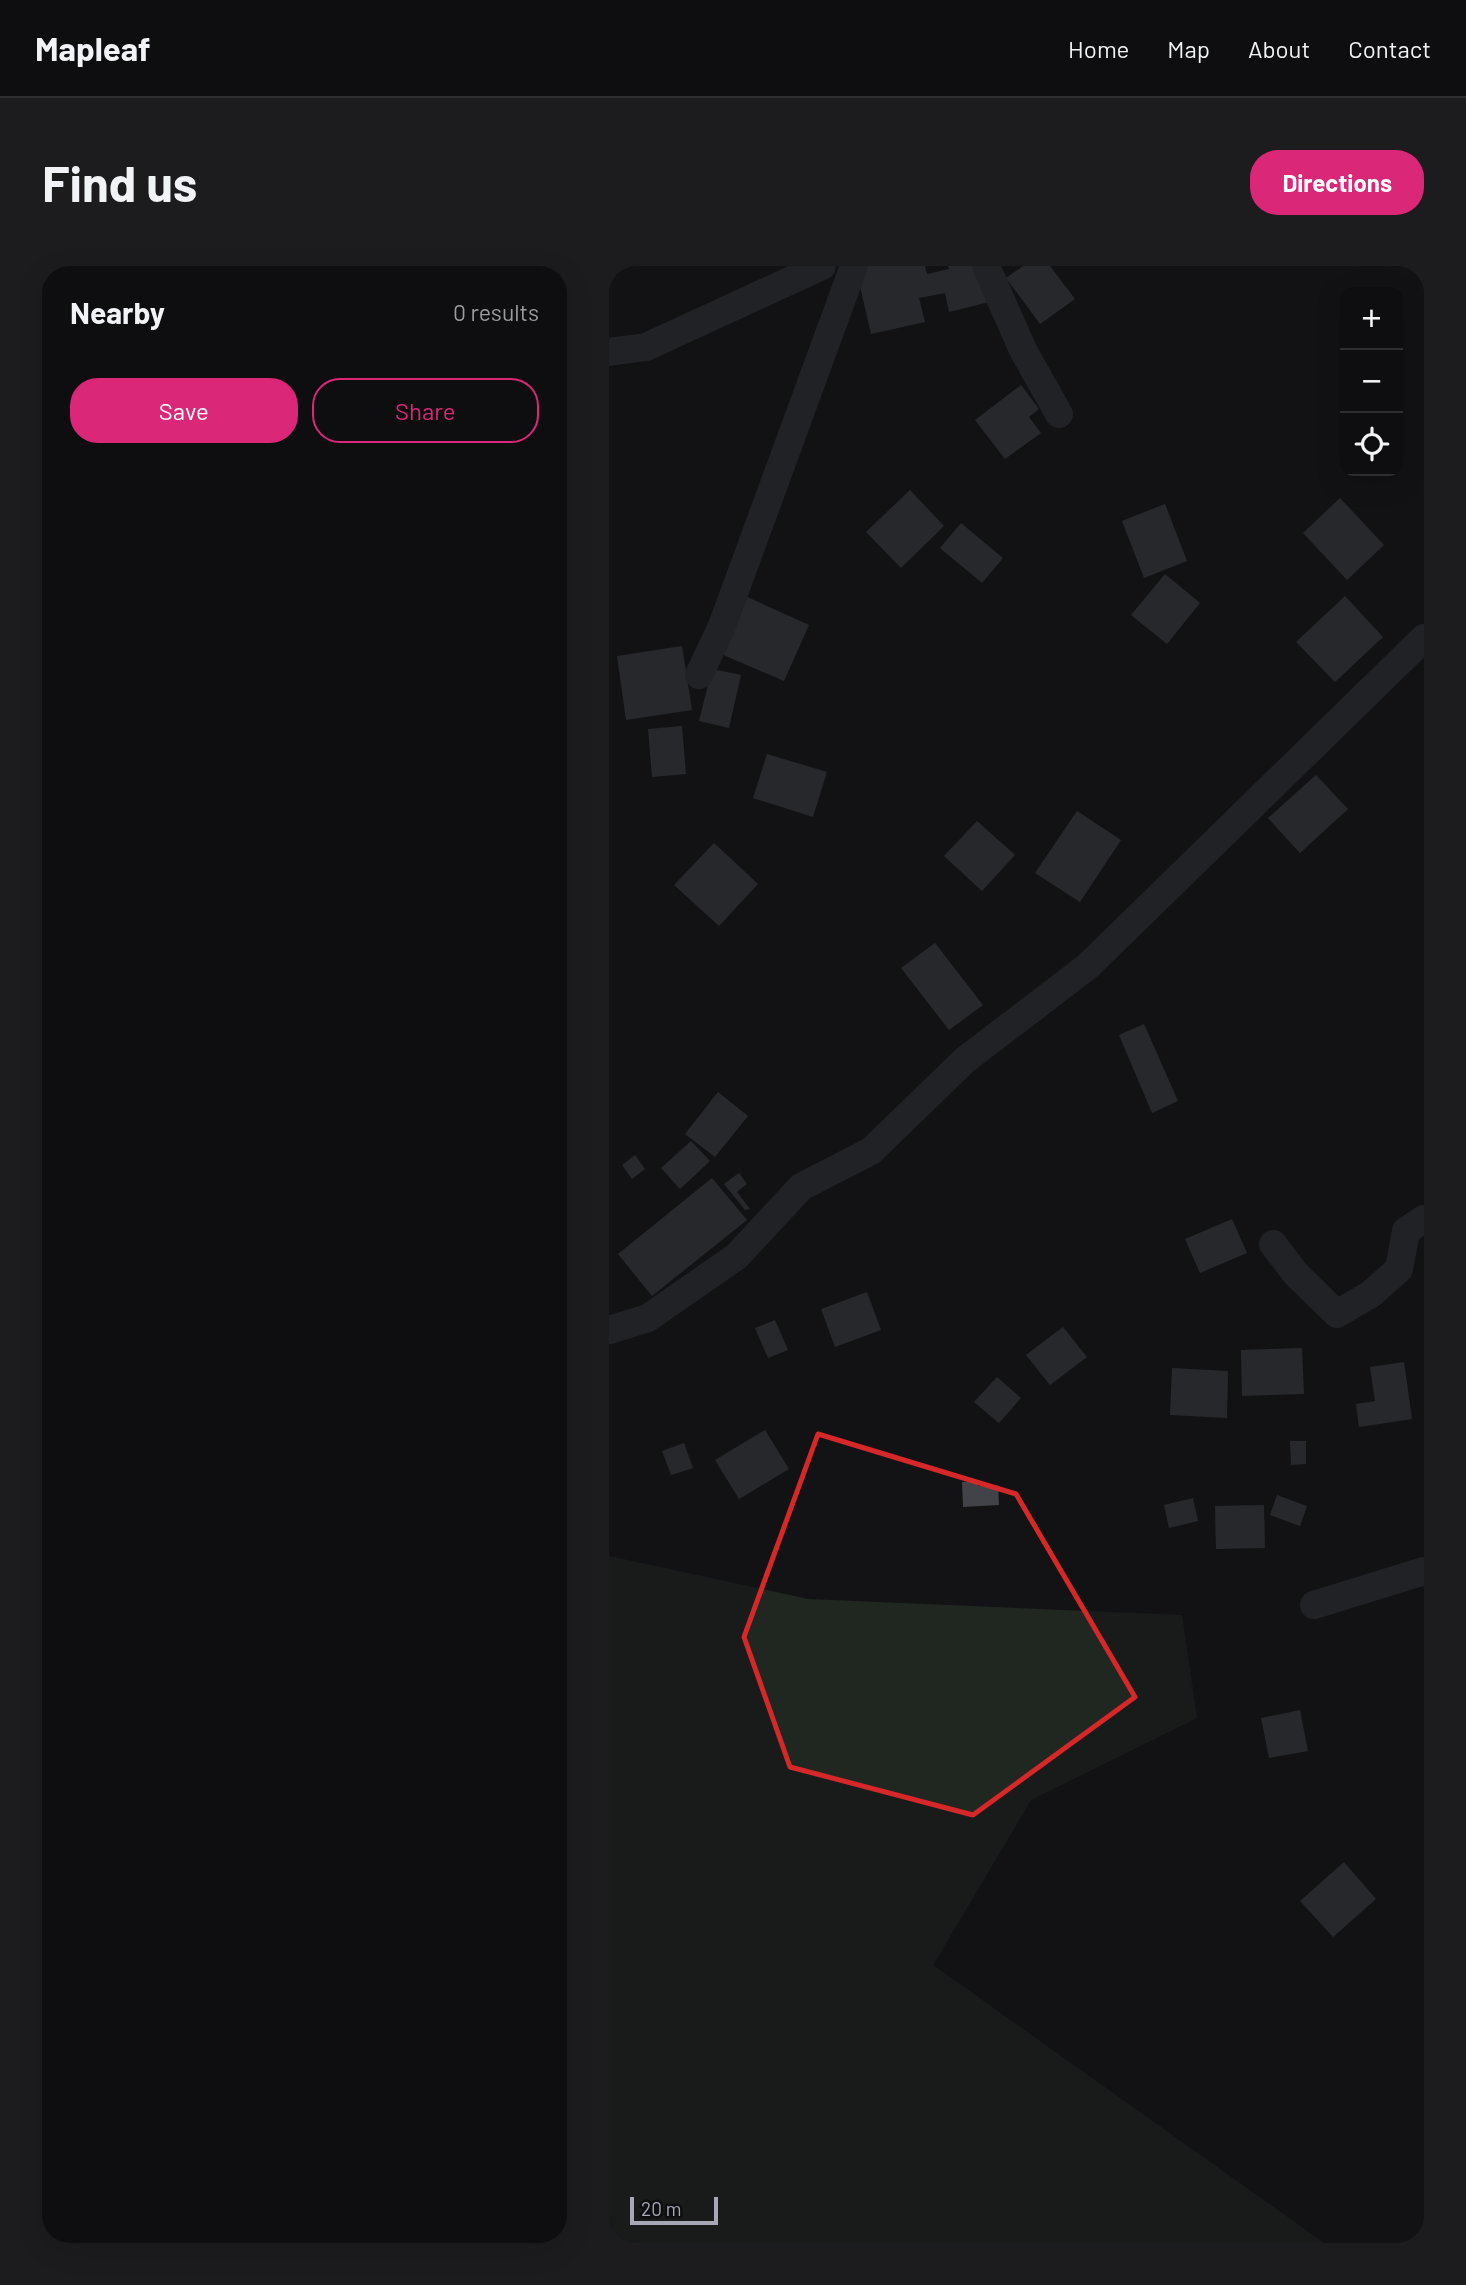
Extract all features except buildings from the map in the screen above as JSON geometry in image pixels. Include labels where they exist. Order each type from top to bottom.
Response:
[{"type":"street","points":[[609,352],[646,347],[822,266]]},
{"type":"street","points":[[699,675],[722,626],[854,266]]},
{"type":"street","points":[[986,266],[1023,349],[1059,414]]},
{"type":"street","points":[[609,1330],[648,1318],[737,1256],[801,1187],[871,1151],[965,1060],[1088,966],[1424,638]]},
{"type":"street","points":[[1273,1244],[1296,1274],[1338,1314],[1371,1294],[1399,1269],[1406,1231],[1424,1219]]},
{"type":"street","points":[[1314,1605],[1424,1571]]},
{"type":"highlighted area","points":[[818,1434],[1016,1494],[1135,1697],[973,1815],[790,1767],[744,1637]]},
{"type":"shaded area","points":[[609,1556],[808,1599],[1182,1615],[1197,1718],[1031,1800],[933,1965],[1324,2243],[609,2243]]}]
